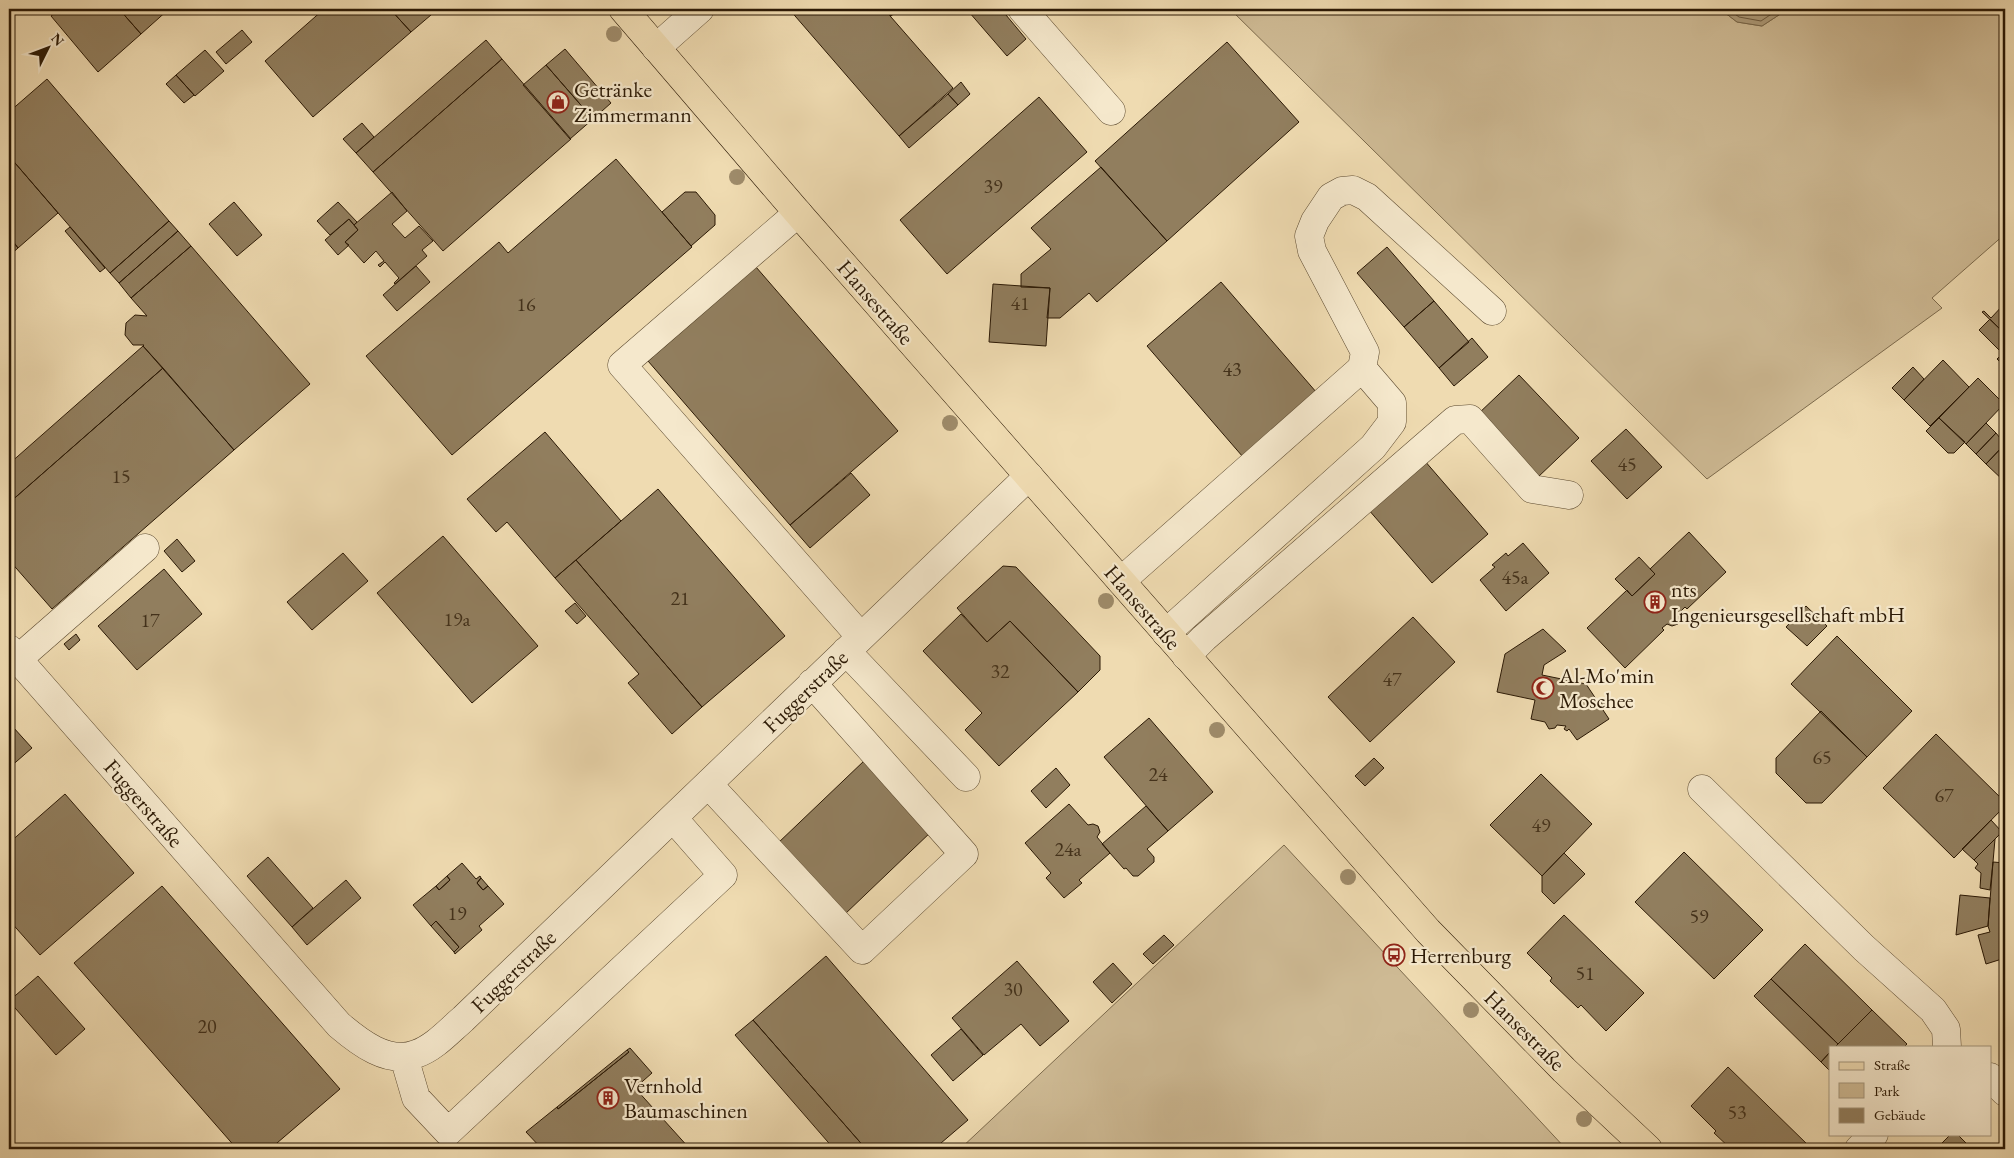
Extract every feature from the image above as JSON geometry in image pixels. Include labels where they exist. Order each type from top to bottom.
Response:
[{"type":"main road","name":"Hansestraße","points":[[623,9],[798,213],[1428,931],[1564,1070],[1648,1149]]},
{"type":"street","points":[[656,48],[700,9]]},
{"type":"street","points":[[1022,9],[1111,111]]},
{"type":"street","points":[[1121,581],[1362,368],[1364,352],[1312,251],[1309,236],[1315,221],[1331,197],[1342,191],[1353,190],[1367,197],[1492,311]]},
{"type":"street","points":[[798,213],[622,366],[966,777]]},
{"type":"street","points":[[1166,633],[1373,447],[1392,422],[1392,403],[1362,368]]},
{"type":"street","points":[[1186,656],[1211,632],[1455,420],[1470,419],[1532,489],[1569,495]]},
{"type":"street","name":"Fuggerstraße","points":[[14,654],[339,1025],[362,1045],[385,1054],[404,1057],[417,1054],[429,1047],[464,1019],[1029,476]]},
{"type":"street","points":[[14,654],[146,548]]},
{"type":"street","points":[[708,784],[862,950],[964,854],[812,684]]},
{"type":"street","points":[[1702,789],[1864,948],[1933,1010],[1946,1029],[1947,1046]]},
{"type":"street","points":[[404,1057],[416,1098],[448,1132],[723,875],[673,818]]},
{"type":"street","points":[[1992,1079],[2005,1092]]},
{"type":"street","points":[[1859,1149],[1872,1136]]},
{"type":"green space","points":[[1230,9],[1720,9],[1737,22],[1762,26],[1788,9],[2005,9],[2005,234],[1932,298],[1942,308],[1707,479]]},
{"type":"green space","points":[[1284,845],[1566,1149],[960,1149]]},
{"type":"water","points":[[1720,9],[1788,9],[1762,26],[1737,22]]},
{"type":"building","points":[[60,9],[119,9],[141,34],[98,72],[51,16]]},
{"type":"building","points":[[119,9],[169,9],[141,34]]},
{"type":"building","points":[[324,9],[390,9],[411,32],[313,117],[265,61]]},
{"type":"building","points":[[390,9],[438,9],[411,32]]},
{"type":"building","points":[[789,9],[884,9],[953,88],[899,136]]},
{"type":"building","points":[[885,9],[900,9],[891,16]]},
{"type":"building","points":[[973,9],[1001,9],[1026,39],[1007,56],[969,12]]},
{"type":"building","points":[[242,30],[252,42],[226,64],[216,52]]},
{"type":"building","points":[[486,40],[502,59],[373,172],[356,153]]},
{"type":"building","points":[[1227,42],[1299,122],[1167,241],[1095,161]]},
{"type":"building","points":[[565,49],[611,103],[593,119],[546,65]]},
{"type":"building","points":[[205,50],[224,71],[195,96],[176,75]]},
{"type":"building","points":[[502,59],[571,139],[443,251],[373,172]]},
{"type":"building","points":[[546,65],[593,119],[570,139],[523,85]]},
{"type":"building","points":[[176,75],[194,95],[184,103],[166,84]]},
{"type":"building","points":[[47,79],[169,221],[110,273],[9,156],[9,112]]},
{"type":"building","points":[[961,82],[970,94],[958,105],[948,94]]},
{"type":"building","points":[[948,94],[958,105],[909,148],[899,136]]},
{"type":"building","points":[[1039,97],[1087,152],[947,274],[900,220]]},
{"type":"building","points":[[362,123],[374,137],[356,153],[343,139]]},
{"type":"building","points":[[9,156],[58,213],[18,248],[9,236]]},
{"type":"building","points":[[616,159],[692,247],[452,455],[366,356],[499,242],[508,253]]},
{"type":"building","points":[[1101,167],[1167,241],[1097,302],[1089,293],[1060,318],[1047,318],[1050,288],[1021,287],[1021,274],[1051,249],[1031,228]]},
{"type":"building","points":[[392,192],[407,211],[392,224],[405,238],[419,226],[433,241],[422,250],[427,256],[395,284],[399,278],[385,262],[380,267],[378,265],[384,261],[376,251],[364,263],[345,242],[358,230],[354,225]]},
{"type":"building","points":[[685,192],[696,192],[715,215],[715,225],[691,246],[662,212]]},
{"type":"building","points":[[234,202],[262,235],[237,256],[209,224]]},
{"type":"building","points":[[338,202],[357,222],[354,225],[349,219],[330,235],[317,221]]},
{"type":"building","points":[[349,219],[358,230],[345,242],[349,245],[338,255],[325,240]]},
{"type":"building","points":[[169,221],[178,231],[119,283],[110,273]]},
{"type":"building","points":[[70,227],[105,268],[100,272],[65,231]]},
{"type":"building","points":[[178,231],[191,246],[131,298],[119,283]]},
{"type":"building","points":[[9,236],[18,248],[9,256]]},
{"type":"building","points":[[191,246],[310,384],[234,450],[144,345],[133,345],[125,335],[126,323],[135,315],[147,316],[131,298]]},
{"type":"building","points":[[1387,247],[1434,301],[1404,327],[1357,273]]},
{"type":"building","points":[[416,266],[430,282],[397,311],[383,295]]},
{"type":"building","points":[[756,267],[898,431],[790,525],[648,361]]},
{"type":"building","points":[[1221,282],[1317,393],[1243,457],[1147,346]]},
{"type":"building","points":[[993,284],[1050,288],[1046,346],[989,342]]},
{"type":"building","points":[[1434,301],[1469,342],[1439,368],[1404,327]]},
{"type":"building","points":[[2005,303],[2005,334],[1982,312],[1984,311],[1991,318]]},
{"type":"building","points":[[1990,319],[2005,334],[2005,351],[2003,354],[1979,330]]},
{"type":"building","points":[[1472,338],[1488,357],[1454,386],[1439,368]]},
{"type":"building","points":[[143,346],[163,368],[9,503],[9,464]]},
{"type":"building","points":[[2005,351],[2005,367],[1997,359]]},
{"type":"building","points":[[1943,360],[1969,387],[1930,426],[1904,400]]},
{"type":"building","points":[[1913,367],[1924,379],[1904,400],[1892,388]]},
{"type":"building","points":[[163,368],[234,450],[52,609],[9,560],[9,503]]},
{"type":"building","points":[[1519,375],[1579,438],[1537,478],[1477,415]]},
{"type":"building","points":[[1978,378],[2004,404],[1966,444],[1939,418]]},
{"type":"building","points":[[1939,418],[1965,442],[1954,453],[1948,453],[1926,431]]},
{"type":"building","points":[[1986,423],[1996,433],[1976,454],[1966,444]]},
{"type":"building","points":[[1626,429],[1662,467],[1627,499],[1591,461]]},
{"type":"building","points":[[545,432],[621,521],[555,578],[507,522],[496,532],[467,499]]},
{"type":"building","points":[[1996,433],[2005,444],[1986,464],[1976,454]]},
{"type":"building","points":[[2005,444],[2005,482],[1986,464]]},
{"type":"building","points":[[1424,460],[1488,534],[1432,583],[1368,509]]},
{"type":"building","points":[[851,473],[870,495],[810,548],[790,525]]},
{"type":"building","points":[[658,489],[785,636],[702,707],[576,560]]},
{"type":"building","name":"nts Ingenieursgesellschaft mbH","points":[[1689,532],[1726,572],[1687,609],[1685,607],[1680,612],[1682,616],[1678,624],[1672,626],[1667,624],[1662,628],[1664,630],[1625,668],[1587,628],[1627,590],[1632,596],[1655,574],[1650,569]]},
{"type":"building","points":[[443,536],[538,646],[472,703],[377,593]]},
{"type":"building","points":[[177,539],[195,561],[182,572],[164,551]]},
{"type":"building","points":[[1523,543],[1549,573],[1506,611],[1480,580],[1495,567],[1492,565],[1506,553],[1508,556]]},
{"type":"building","points":[[343,553],[368,581],[312,630],[287,602]]},
{"type":"building","points":[[1639,557],[1655,574],[1632,596],[1615,579]]},
{"type":"building","points":[[576,560],[702,707],[672,734],[628,683],[639,674],[555,578]]},
{"type":"building","points":[[1003,566],[1016,567],[1100,656],[1100,670],[1078,692],[1010,621],[987,642],[957,608]]},
{"type":"building","points":[[164,569],[202,614],[137,670],[98,626]]},
{"type":"building","points":[[575,603],[586,616],[577,624],[565,611]]},
{"type":"building","points":[[1806,606],[1827,626],[1807,646],[1786,627]]},
{"type":"building","points":[[961,614],[987,642],[1010,621],[1078,692],[999,766],[965,730],[982,713],[923,651]]},
{"type":"building","points":[[1413,617],[1455,662],[1370,742],[1328,697]]},
{"type":"building","name":"Al-Mo'min Moschee","points":[[1543,629],[1566,651],[1544,665],[1542,675],[1586,684],[1600,705],[1602,702],[1604,703],[1605,706],[1601,707],[1609,719],[1577,740],[1569,729],[1567,731],[1564,729],[1566,726],[1557,725],[1555,728],[1549,729],[1545,722],[1531,719],[1535,700],[1497,692],[1505,654]]},
{"type":"building","points":[[76,634],[80,640],[69,650],[64,644]]},
{"type":"building","points":[[1837,636],[1912,711],[1867,757],[1791,684]]},
{"type":"building","points":[[1821,711],[1867,757],[1822,803],[1806,803],[1776,773],[1776,758]]},
{"type":"building","points":[[1149,718],[1213,792],[1168,831],[1104,757]]},
{"type":"building","points":[[13,727],[32,748],[9,768],[9,730]]},
{"type":"building","points":[[1936,734],[2005,802],[2005,806],[1954,858],[1883,788]]},
{"type":"building","points":[[1374,758],[1384,768],[1365,786],[1355,776]]},
{"type":"building","points":[[865,760],[933,830],[844,915],[777,844]]},
{"type":"building","points":[[1056,768],[1070,785],[1046,808],[1031,791]]},
{"type":"building","points":[[1541,774],[1592,824],[1542,876],[1490,825]]},
{"type":"building","points":[[65,794],[134,873],[40,955],[9,920],[9,843]]},
{"type":"building","points":[[1069,804],[1088,825],[1098,826],[1100,832],[1097,837],[1110,853],[1079,880],[1082,883],[1064,898],[1046,878],[1051,873],[1025,843]]},
{"type":"building","points":[[1146,806],[1168,831],[1147,849],[1154,857],[1154,862],[1138,876],[1133,876],[1126,868],[1124,869],[1102,844]]},
{"type":"building","points":[[1991,820],[2002,832],[1974,860],[1962,849]]},
{"type":"building","points":[[2005,828],[2005,841],[1999,835]]},
{"type":"building","points":[[1995,839],[1990,890],[1980,888],[1981,873],[1975,868],[1978,864],[1974,860]]},
{"type":"building","points":[[1684,852],[1763,930],[1714,979],[1635,902]]},
{"type":"building","points":[[1564,853],[1585,874],[1554,904],[1542,892],[1542,876]]},
{"type":"building","points":[[268,857],[313,908],[292,927],[247,876]]},
{"type":"building","points":[[1993,862],[2005,863],[2005,958],[1986,964],[1978,935],[1990,932],[1988,926]]},
{"type":"building","points":[[462,863],[476,879],[480,876],[481,878],[477,883],[483,890],[488,886],[504,904],[479,926],[482,930],[455,954],[454,952],[459,947],[436,921],[431,926],[413,905],[436,886],[439,890],[450,880],[447,876]]},
{"type":"building","points":[[447,876],[450,880],[439,890],[436,886]]},
{"type":"building","points":[[481,878],[488,886],[483,890],[477,883]]},
{"type":"building","points":[[346,880],[361,898],[307,945],[292,927]]},
{"type":"building","points":[[162,886],[340,1089],[270,1149],[237,1149],[74,963]]},
{"type":"building","points":[[1960,895],[1990,898],[1988,926],[1956,935]]},
{"type":"building","points":[[1564,915],[1644,993],[1606,1031],[1581,1005],[1578,1008],[1550,981],[1552,978],[1527,953]]},
{"type":"building","points":[[436,921],[459,947],[454,952],[431,926]]},
{"type":"building","points":[[1164,935],[1174,945],[1153,964],[1143,954]]},
{"type":"building","points":[[1805,944],[1872,1010],[1838,1044],[1771,979]]},
{"type":"building","points":[[826,956],[968,1120],[934,1149],[866,1149],[753,1020]]},
{"type":"building","points":[[1017,961],[1069,1021],[1040,1046],[1021,1024],[984,1055],[952,1018]]},
{"type":"building","points":[[1113,963],[1132,984],[1112,1003],[1093,982]]},
{"type":"building","points":[[38,976],[85,1029],[56,1055],[9,1001]]},
{"type":"building","points":[[1771,979],[1838,1044],[1836,1046],[1829,1046],[1829,1053],[1821,1062],[1754,996]]},
{"type":"building","points":[[1872,1010],[1907,1044],[1905,1046],[1836,1046]]},
{"type":"building","points":[[753,1020],[866,1149],[834,1149],[735,1035]]},
{"type":"building","points":[[961,1029],[983,1055],[953,1081],[931,1055]]},
{"type":"building","name":"Vernhold Baumaschinen","points":[[630,1048],[652,1073],[635,1088],[690,1149],[542,1149],[526,1132],[629,1052],[627,1050]]},
{"type":"building","points":[[627,1050],[629,1052],[558,1109],[557,1107]]},
{"type":"building","points":[[1829,1053],[1829,1070],[1821,1062]]},
{"type":"building","points":[[1728,1067],[1808,1145],[1803,1149],[1731,1149],[1714,1133],[1716,1131],[1691,1106]]},
{"type":"building","points":[[1949,1136],[1959,1136],[1972,1149],[1936,1149]]},
{"type":"place","name":"Getränke Zimmermann","points":[[558,102]]},
{"type":"place","name":"nts Ingenieursgesellschaft mbH","points":[[1655,602]]},
{"type":"place","name":"Al-Mo'min Moschee","points":[[1543,688]]},
{"type":"place","name":"Herrenburg","points":[[1394,955]]},
{"type":"place","name":"Vernhold Baumaschinen","points":[[608,1098]]}]
